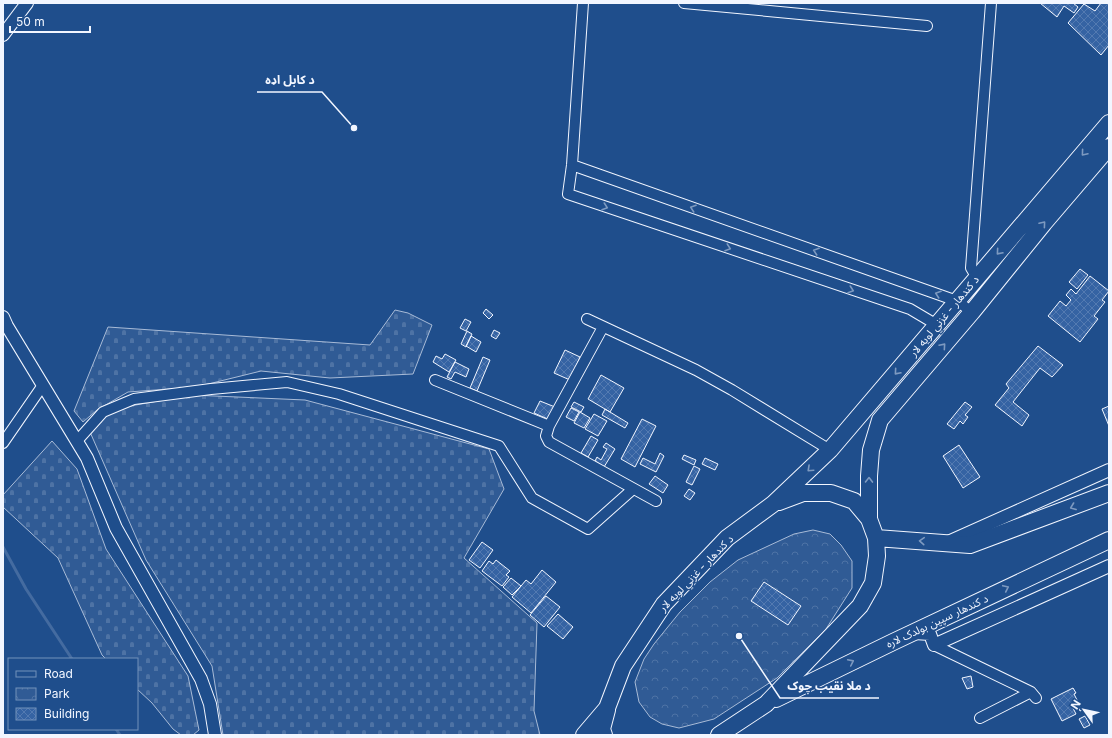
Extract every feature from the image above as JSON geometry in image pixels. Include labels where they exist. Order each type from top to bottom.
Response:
[{"type":"highway","name":"د کندهار - غزني لويه لار","points":[[584,735],[607,708],[623,666],[664,604],[727,538],[773,504],[830,450],[1109,123]]},
{"type":"highway","name":"د کندهار - غزني لويه لار","points":[[719,735],[766,704],[860,606],[873,583],[877,556],[876,538],[869,518],[871,450],[880,420],[1109,147]]},
{"type":"highway","name":"د کندهار - غزني لويه لار","points":[[773,504],[803,493],[831,492],[854,501],[869,518]]},
{"type":"highway","points":[[876,538],[970,545],[1109,494]]},
{"type":"highway","name":"د کندهار سپین بولدک لاره","points":[[766,704],[1109,540]]},
{"type":"highway","points":[[604,735],[602,729],[607,708]]},
{"type":"street","points":[[3,35],[27,3]]},
{"type":"street","points":[[582,3],[572,165],[568,194],[910,309],[937,325]]},
{"type":"street","points":[[684,3],[926,26]]},
{"type":"street","points":[[977,278],[971,268],[991,3]]},
{"type":"street","points":[[572,165],[957,301],[972,312]]},
{"type":"street","points":[[3,317],[87,458],[116,528],[201,679],[210,704],[214,735]]},
{"type":"street","points":[[587,319],[696,370],[732,390],[830,450]]},
{"type":"street","points":[[603,327],[549,426],[546,436],[549,442],[656,501]]},
{"type":"street","points":[[435,380],[549,426]]},
{"type":"street","points":[[77,441],[103,412],[134,399],[211,389],[287,382],[339,394],[499,446],[532,498],[588,528],[633,489]]},
{"type":"street","points":[[3,443],[43,385]]},
{"type":"street","points":[[944,543],[1109,470]]},
{"type":"street","points":[[934,645],[1109,566]]},
{"type":"street","points":[[912,633],[930,634],[934,645],[1034,695],[980,718]]},
{"type":"green space","points":[[395,310],[408,313],[432,325],[413,374],[330,378],[261,371],[196,387],[128,392],[97,410],[83,422],[74,411],[108,327],[370,345]]},
{"type":"green space","points":[[192,395],[305,400],[489,449],[504,489],[464,558],[537,623],[534,711],[540,735],[223,735],[212,666],[146,560],[90,432],[113,409]]},
{"type":"green space","points":[[52,441],[77,469],[106,549],[188,676],[199,730],[193,735],[181,735],[173,729],[152,703],[138,690],[138,658],[105,658],[102,655],[58,558],[3,507],[3,495]]},
{"type":"green space","points":[[813,530],[830,534],[841,545],[852,561],[852,588],[826,629],[777,678],[714,719],[679,728],[662,724],[650,717],[639,702],[635,682],[644,659],[680,612],[710,582],[738,560],[794,534]]},
{"type":"building","points":[[1040,3],[1073,3],[1078,7],[1074,13],[1064,6],[1057,17]]},
{"type":"building","points":[[1101,3],[1109,3],[1109,45],[1101,55],[1068,23],[1084,4],[1095,11]]},
{"type":"building","points":[[1080,269],[1088,275],[1077,289],[1069,282]]},
{"type":"building","points":[[1090,276],[1109,291],[1102,300],[1105,302],[1094,316],[1098,319],[1080,342],[1048,316],[1060,301],[1066,306],[1071,300],[1066,295],[1071,289],[1076,294]]},
{"type":"building","points":[[486,309],[493,315],[489,319],[483,313]]},
{"type":"building","points":[[465,319],[471,322],[466,331],[460,328]]},
{"type":"building","points":[[494,330],[500,333],[496,339],[491,336]]},
{"type":"building","points":[[467,331],[472,334],[466,347],[461,344]]},
{"type":"building","points":[[471,336],[481,342],[476,352],[466,346]]},
{"type":"building","points":[[1038,346],[1063,365],[1052,377],[1040,368],[1013,402],[1029,415],[1022,426],[995,405],[1009,388],[1006,384]]},
{"type":"building","points":[[565,350],[580,357],[570,380],[554,373]]},
{"type":"building","points":[[445,354],[456,360],[449,372],[433,362],[436,356],[442,359]]},
{"type":"building","points":[[483,357],[490,360],[477,391],[470,388]]},
{"type":"building","points":[[455,362],[469,369],[466,377],[455,372],[451,379],[447,377]]},
{"type":"building","points":[[601,375],[624,388],[610,412],[588,399]]},
{"type":"building","points":[[540,401],[555,407],[550,420],[534,413]]},
{"type":"building","points":[[574,402],[584,407],[581,412],[571,407]]},
{"type":"building","points":[[965,402],[972,407],[965,415],[968,417],[963,424],[960,421],[954,429],[947,424]]},
{"type":"building","points":[[1109,406],[1109,426],[1102,409]]},
{"type":"building","points":[[571,408],[579,412],[574,421],[566,417]]},
{"type":"building","points":[[605,409],[628,423],[625,428],[602,415]]},
{"type":"building","points":[[580,412],[590,418],[584,428],[574,423]]},
{"type":"building","points":[[594,414],[607,421],[598,436],[585,429]]},
{"type":"building","points":[[642,419],[656,426],[635,467],[621,459]]},
{"type":"building","points":[[591,436],[598,440],[588,457],[581,453]]},
{"type":"building","points":[[606,443],[615,449],[604,467],[595,461],[597,457],[601,460],[607,449],[603,447]]},
{"type":"building","points":[[959,445],[980,477],[963,488],[943,456]]},
{"type":"building","points":[[660,453],[664,456],[656,472],[640,464],[643,458],[655,464]]},
{"type":"building","points":[[684,455],[696,460],[694,465],[682,459]]},
{"type":"building","points":[[705,458],[718,464],[715,470],[702,464]]},
{"type":"building","points":[[694,466],[700,469],[692,485],[686,482]]},
{"type":"building","points":[[655,476],[668,485],[663,493],[649,484]]},
{"type":"building","points":[[689,489],[695,493],[690,500],[684,496]]},
{"type":"building","points":[[482,542],[493,550],[480,568],[469,560]]},
{"type":"building","points":[[496,560],[510,571],[506,575],[509,577],[502,586],[482,571],[489,561],[493,564]]},
{"type":"building","points":[[542,570],[556,582],[531,613],[512,597],[526,580],[531,584]]},
{"type":"building","points":[[511,578],[521,586],[512,595],[503,587]]},
{"type":"building","points":[[764,582],[801,606],[788,625],[751,601]]},
{"type":"building","points":[[546,596],[560,607],[544,627],[530,615]]},
{"type":"building","points":[[558,614],[573,627],[563,639],[547,626]]},
{"type":"building","points":[[971,676],[973,687],[967,689],[962,678]]},
{"type":"building","points":[[1073,688],[1076,693],[1074,694],[1082,710],[1080,711],[1078,706],[1073,708],[1076,714],[1062,721],[1051,699]]},
{"type":"building","points":[[1085,716],[1090,725],[1084,728],[1079,719]]},
{"type":"waterway","points":[[3,547],[26,589],[71,658]]},
{"type":"waterway","points":[[117,730],[120,735]]},
{"type":"place","name":"د کابل اډه","points":[[354,128]]},
{"type":"place","name":"د ملا نقيب چوک","points":[[739,636]]}]
